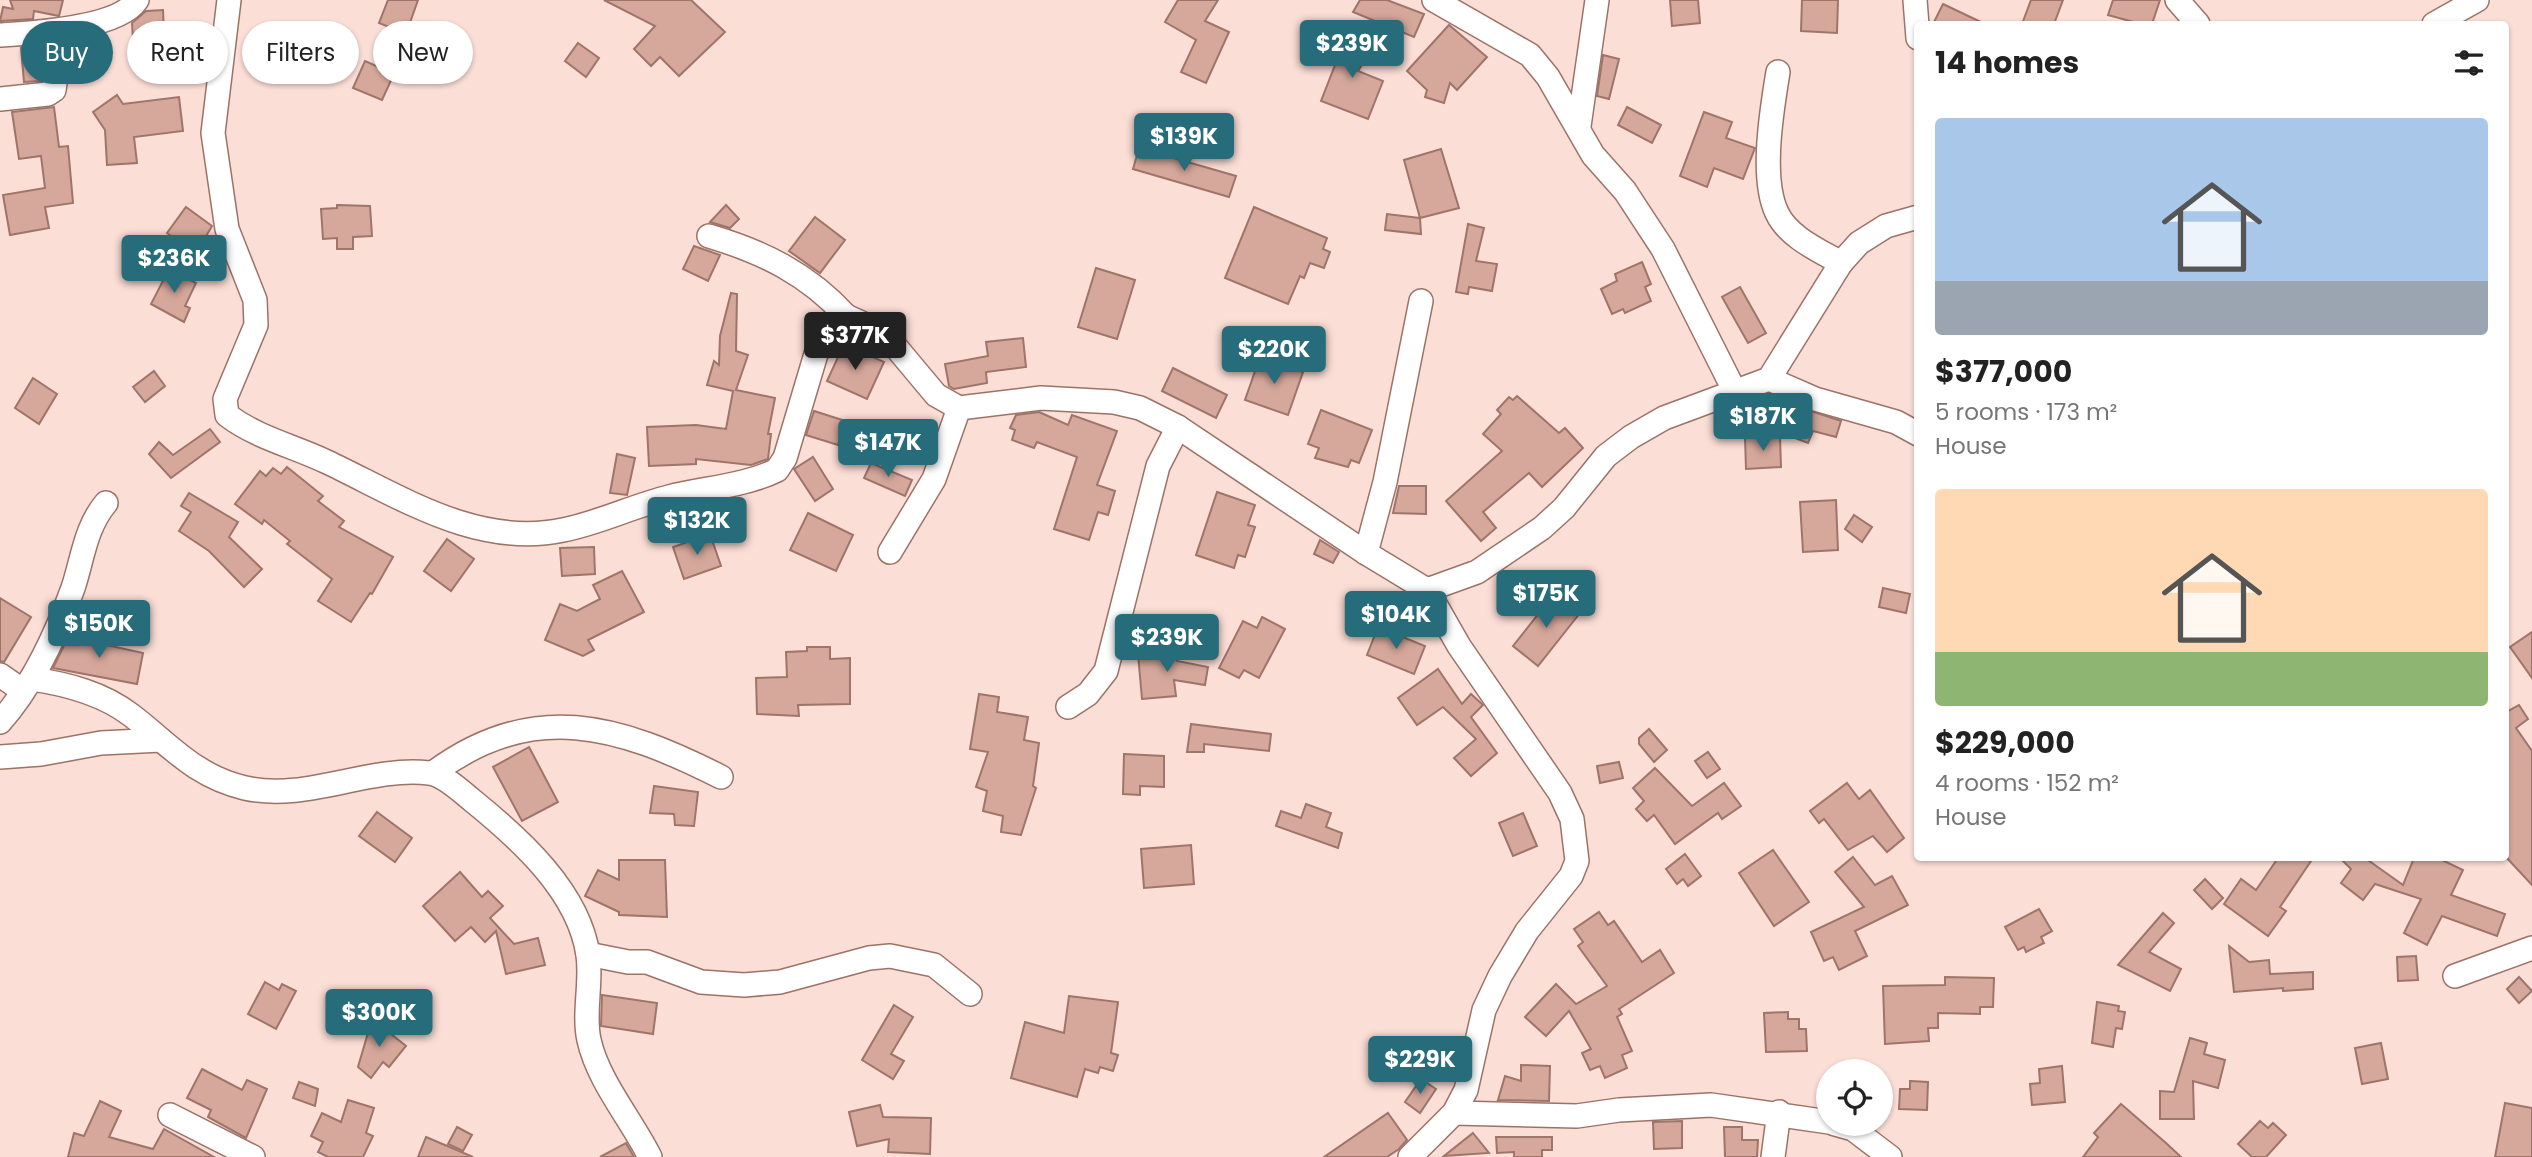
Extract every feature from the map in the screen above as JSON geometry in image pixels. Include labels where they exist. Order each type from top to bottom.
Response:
[{"type":"street","points":[[99,21],[109,18],[137,0]]},
{"type":"street","points":[[229,0],[213,133],[228,229],[256,300],[256,324],[225,399],[224,408],[227,415],[252,433],[286,444],[431,513],[470,527],[525,534],[563,530],[668,497],[777,470],[785,458],[816,354],[836,319],[846,316]]},
{"type":"street","points":[[1434,0],[1530,55],[1548,77],[1593,155],[1625,191],[1663,249],[1734,390]]},
{"type":"street","points":[[1578,126],[1597,0]]},
{"type":"street","points":[[1915,0],[1917,21]]},
{"type":"street","points":[[2177,0],[2196,21]]},
{"type":"street","points":[[2439,21],[2477,0]]},
{"type":"street","points":[[0,35],[21,33]]},
{"type":"street","points":[[1778,72],[1769,130],[1770,180],[1777,213],[1804,241],[1841,263]]},
{"type":"street","points":[[0,99],[48,94],[54,90],[55,84]]},
{"type":"street","points":[[1427,590],[1477,572],[1534,534],[1563,508],[1605,456],[1631,437],[1664,418],[1769,379],[1841,263],[1860,243],[1886,226],[1914,217]]},
{"type":"street","points":[[709,236],[771,258],[821,291],[846,316],[868,326],[895,346],[936,395],[959,408],[1041,398],[1083,399],[1140,408],[1178,427],[1366,553],[1427,590],[1459,646],[1560,793],[1572,819],[1577,861],[1571,876],[1527,931],[1500,976],[1484,1010],[1466,1090],[1454,1113],[1410,1157]]},
{"type":"street","points":[[1366,553],[1385,482],[1421,301]]},
{"type":"street","points":[[1769,379],[1815,399],[1896,422],[1914,432]]},
{"type":"street","points":[[890,552],[934,479],[959,408]]},
{"type":"street","points":[[1068,707],[1088,694],[1106,671],[1154,478],[1178,427]]},
{"type":"street","points":[[0,722],[28,685],[70,594],[83,559],[87,532],[106,503]]},
{"type":"street","points":[[0,675],[28,685],[67,684],[89,692],[129,713],[191,766],[246,789],[293,790],[378,775],[433,773],[463,750],[496,736],[537,728],[580,727],[652,745],[721,777]]},
{"type":"street","points":[[0,757],[41,754],[101,743],[161,740]]},
{"type":"street","points":[[433,773],[503,825],[540,860],[570,908],[588,954],[589,1039],[606,1078],[650,1157]]},
{"type":"street","points":[[2455,976],[2532,948]]},
{"type":"street","points":[[588,954],[628,962],[647,962],[701,982],[744,985],[780,982],[869,958],[890,956],[934,965],[970,993]]},
{"type":"street","points":[[1454,1113],[1577,1116],[1619,1110],[1711,1105],[1779,1112],[1816,1119]]},
{"type":"street","points":[[1773,1157],[1779,1112]]},
{"type":"street","points":[[170,1115],[253,1157]]},
{"type":"street","points":[[1862,1136],[1890,1157]]},
{"type":"building","points":[[10,0],[63,0],[59,16],[34,11],[33,19],[0,21],[3,7],[13,9]]},
{"type":"building","points":[[388,0],[418,0],[411,21],[380,21]]},
{"type":"building","points":[[604,0],[691,0],[725,32],[679,76],[660,57],[651,66],[634,49],[655,26]]},
{"type":"building","points":[[1178,0],[1218,0],[1205,21],[1229,32],[1206,83],[1181,72],[1196,40],[1165,22]]},
{"type":"building","points":[[1360,0],[1387,0],[1424,14],[1414,37],[1353,12]]},
{"type":"building","points":[[1670,0],[1698,0],[1700,23],[1672,26]]},
{"type":"building","points":[[1802,0],[1838,0],[1837,33],[1801,31]]},
{"type":"building","points":[[2031,0],[2063,0],[2055,21],[2023,21]]},
{"type":"building","points":[[2113,0],[2160,0],[2153,21],[2130,21],[2108,15]]},
{"type":"building","points":[[1943,4],[1979,21],[1934,21]]},
{"type":"building","points":[[163,10],[163,21],[134,21],[146,11]]},
{"type":"building","points":[[1449,25],[1487,57],[1457,90],[1450,83],[1444,103],[1425,97],[1427,90],[1407,71]]},
{"type":"building","points":[[1348,32],[1373,47],[1358,71],[1383,81],[1368,119],[1321,101]]},
{"type":"building","points":[[578,43],[599,58],[586,77],[565,61]]},
{"type":"building","points":[[1603,55],[1619,59],[1609,99],[1597,96]]},
{"type":"building","points":[[365,61],[373,65],[373,84],[389,84],[382,100],[353,88],[355,84],[359,84],[359,74]]},
{"type":"building","points":[[117,95],[123,104],[179,97],[183,131],[134,137],[137,163],[107,165],[105,130],[93,112]]},
{"type":"building","points":[[54,107],[59,147],[68,146],[73,203],[45,207],[49,228],[10,235],[3,195],[45,188],[41,156],[19,159],[12,112]]},
{"type":"building","points":[[1627,107],[1661,125],[1652,143],[1618,125]]},
{"type":"building","points":[[1704,112],[1732,122],[1726,138],[1755,148],[1743,179],[1714,168],[1707,187],[1680,176]]},
{"type":"building","points":[[1139,148],[1236,176],[1229,197],[1133,169]]},
{"type":"building","points":[[1441,149],[1459,208],[1420,218],[1404,160]]},
{"type":"building","points":[[337,205],[370,206],[372,236],[353,237],[353,249],[337,249],[337,238],[323,239],[321,209],[337,208]]},
{"type":"building","points":[[726,205],[739,219],[730,228],[710,222]]},
{"type":"building","points":[[186,207],[212,226],[196,253],[167,233]]},
{"type":"building","points":[[1254,207],[1327,238],[1323,249],[1330,252],[1324,268],[1310,263],[1304,278],[1300,276],[1288,304],[1225,278]]},
{"type":"building","points":[[1387,214],[1420,218],[1421,234],[1385,230]]},
{"type":"building","points":[[815,217],[845,240],[820,273],[789,251]]},
{"type":"building","points":[[1468,224],[1484,228],[1476,261],[1497,264],[1492,291],[1469,287],[1468,294],[1456,292]]},
{"type":"building","points":[[694,246],[720,255],[708,281],[683,269]]},
{"type":"building","points":[[1642,262],[1651,284],[1645,287],[1651,301],[1625,313],[1623,309],[1612,314],[1601,289],[1617,281],[1615,274]]},
{"type":"building","points":[[1096,268],[1135,280],[1117,339],[1078,327]]},
{"type":"building","points":[[169,269],[196,283],[185,306],[190,308],[184,322],[151,304]]},
{"type":"building","points":[[1740,287],[1766,333],[1748,343],[1722,297]]},
{"type":"building","points":[[731,293],[737,294],[736,351],[748,355],[736,390],[775,398],[768,434],[771,434],[768,459],[751,465],[696,459],[696,464],[649,466],[647,427],[696,425],[726,429],[733,391],[707,385],[714,361],[719,365],[720,336]]},
{"type":"building","points":[[1023,338],[1026,367],[986,372],[987,383],[954,389],[949,386],[945,364],[988,356],[986,342]]},
{"type":"building","points":[[844,344],[884,362],[867,399],[827,381]]},
{"type":"building","points":[[1260,357],[1303,372],[1288,415],[1245,400]]},
{"type":"building","points":[[1173,368],[1227,395],[1216,418],[1162,391]]},
{"type":"building","points":[[154,371],[165,386],[145,402],[133,387]]},
{"type":"building","points":[[33,378],[57,394],[39,424],[15,408]]},
{"type":"building","points":[[1517,396],[1559,433],[1565,428],[1583,448],[1542,487],[1529,473],[1483,512],[1496,528],[1481,541],[1446,501],[1502,451],[1483,434],[1501,414],[1497,410],[1509,397],[1513,400]]},
{"type":"building","points":[[1796,406],[1841,421],[1836,437],[1813,431],[1808,443],[1787,435]]},
{"type":"building","points":[[1321,410],[1372,430],[1359,463],[1351,460],[1348,467],[1315,458],[1319,448],[1308,444]]},
{"type":"building","points":[[814,411],[890,435],[883,451],[855,440],[840,439],[838,445],[806,435]]},
{"type":"building","points":[[1039,412],[1068,425],[1072,415],[1117,431],[1097,485],[1115,491],[1108,515],[1098,512],[1089,540],[1054,529],[1077,457],[1037,442],[1034,448],[1012,440],[1015,430],[1010,428],[1016,415]]},
{"type":"building","points":[[210,429],[220,442],[171,478],[149,454],[159,442],[173,455]]},
{"type":"building","points":[[1780,437],[1781,467],[1746,469],[1745,438]]},
{"type":"building","points":[[617,454],[635,458],[627,495],[610,493]]},
{"type":"building","points":[[813,457],[833,489],[815,501],[794,469]]},
{"type":"building","points":[[871,463],[912,480],[905,496],[864,478]]},
{"type":"building","points":[[287,467],[323,496],[318,501],[344,521],[339,527],[393,557],[372,594],[370,593],[351,622],[318,601],[332,579],[287,544],[290,541],[264,520],[262,524],[235,504],[260,471],[266,476],[273,468],[281,474]]},
{"type":"building","points":[[1399,486],[1426,486],[1426,514],[1393,513]]},
{"type":"building","points":[[1217,492],[1255,505],[1248,525],[1255,527],[1245,557],[1238,555],[1234,568],[1196,555]]},
{"type":"building","points":[[189,493],[238,522],[229,537],[262,569],[244,587],[209,551],[179,531],[191,512],[181,506]]},
{"type":"building","points":[[1836,500],[1838,550],[1803,552],[1800,502]]},
{"type":"building","points":[[808,513],[853,535],[836,571],[790,550]]},
{"type":"building","points":[[1854,515],[1872,527],[1862,542],[1845,529]]},
{"type":"building","points":[[710,534],[721,566],[684,579],[673,547]]},
{"type":"building","points":[[447,539],[474,559],[451,591],[424,571]]},
{"type":"building","points":[[1320,540],[1339,552],[1333,563],[1314,554]]},
{"type":"building","points":[[594,547],[595,574],[562,576],[560,548]]},
{"type":"building","points":[[622,571],[644,612],[588,640],[594,650],[583,656],[545,640],[560,604],[577,611],[600,599],[593,585]]},
{"type":"building","points":[[1883,588],[1910,594],[1906,613],[1879,607]]},
{"type":"building","points":[[1555,593],[1580,613],[1538,666],[1513,646]]},
{"type":"building","points":[[0,598],[31,617],[4,662],[0,661]]},
{"type":"building","points":[[1262,617],[1285,629],[1259,678],[1244,670],[1239,678],[1219,668],[1243,621],[1257,628]]},
{"type":"building","points":[[1378,627],[1425,646],[1414,674],[1367,655]]},
{"type":"building","points":[[72,629],[81,632],[79,639],[143,653],[137,684],[53,668]]},
{"type":"building","points":[[2532,632],[2532,678],[2510,647]]},
{"type":"building","points":[[807,647],[830,647],[830,659],[850,658],[850,704],[798,705],[799,716],[757,714],[756,678],[787,677],[786,652],[807,651]]},
{"type":"building","points":[[1176,650],[1177,661],[1208,667],[1205,685],[1174,680],[1176,696],[1142,699],[1138,654]]},
{"type":"building","points":[[1438,669],[1462,704],[1471,694],[1483,705],[1471,717],[1497,753],[1471,776],[1454,758],[1476,739],[1443,707],[1417,725],[1398,698]]},
{"type":"building","points":[[979,694],[999,697],[997,712],[1028,717],[1024,740],[1039,743],[1033,786],[1036,788],[1021,835],[1001,832],[1003,816],[983,811],[987,791],[976,787],[988,752],[970,749]]},
{"type":"building","points":[[2519,705],[2528,719],[2516,728],[2532,751],[2532,885],[2509,860],[2509,710]]},
{"type":"building","points":[[1191,724],[1271,734],[1269,751],[1204,744],[1204,752],[1187,752]]},
{"type":"building","points":[[1649,729],[1667,750],[1654,762],[1639,744],[1639,738]]},
{"type":"building","points":[[529,747],[558,802],[522,821],[493,767]]},
{"type":"building","points":[[1708,752],[1720,769],[1707,778],[1695,761]]},
{"type":"building","points":[[1124,754],[1164,756],[1164,787],[1140,786],[1140,795],[1123,794]]},
{"type":"building","points":[[1619,762],[1623,778],[1600,783],[1597,766]]},
{"type":"building","points":[[1655,768],[1692,806],[1724,783],[1741,806],[1722,819],[1718,813],[1675,844],[1654,815],[1647,821],[1636,809],[1644,801],[1633,788]]},
{"type":"building","points":[[1847,783],[1859,799],[1870,790],[1904,838],[1887,852],[1873,836],[1848,850],[1824,819],[1819,823],[1810,811]]},
{"type":"building","points":[[654,786],[698,792],[694,826],[675,825],[674,814],[650,813]]},
{"type":"building","points":[[1306,804],[1331,813],[1326,827],[1342,833],[1338,848],[1276,826],[1281,811],[1301,818]]},
{"type":"building","points":[[377,812],[412,838],[395,862],[359,836]]},
{"type":"building","points":[[1523,813],[1537,846],[1513,856],[1499,823]]},
{"type":"building","points":[[1191,845],[1194,884],[1144,888],[1141,849]]},
{"type":"building","points":[[1773,850],[1809,902],[1774,926],[1739,873]]},
{"type":"building","points":[[1685,854],[1701,876],[1688,886],[1683,879],[1677,884],[1666,869]]},
{"type":"building","points":[[1853,857],[1875,885],[1892,876],[1908,905],[1855,931],[1867,956],[1839,970],[1833,957],[1824,961],[1811,932],[1864,907],[1835,872]]},
{"type":"building","points":[[619,860],[665,860],[667,917],[619,915],[619,912],[585,896],[598,870],[619,880]]},
{"type":"building","points":[[2276,861],[2311,861],[2280,907],[2286,911],[2268,936],[2224,904],[2241,879],[2256,890]]},
{"type":"building","points":[[2343,861],[2369,861],[2403,885],[2413,861],[2444,861],[2463,870],[2451,895],[2505,914],[2497,936],[2442,916],[2427,945],[2404,933],[2421,899],[2375,884],[2363,900],[2341,883],[2351,869]]},
{"type":"building","points":[[460,872],[482,897],[488,891],[503,906],[490,918],[514,944],[538,938],[545,965],[506,974],[496,931],[485,942],[471,927],[455,941],[423,906]]},
{"type":"building","points":[[2205,879],[2223,898],[2212,909],[2194,890]]},
{"type":"building","points":[[2039,909],[2052,931],[2041,937],[2044,943],[2026,952],[2024,947],[2018,950],[2005,927]]},
{"type":"building","points":[[1599,912],[1608,925],[1614,921],[1642,962],[1660,950],[1674,973],[1619,1009],[1622,1014],[1617,1017],[1632,1051],[1622,1055],[1627,1068],[1605,1078],[1600,1066],[1590,1070],[1582,1053],[1591,1049],[1569,1011],[1546,1036],[1525,1017],[1556,984],[1576,1004],[1607,986],[1578,946],[1583,942],[1574,929]]},
{"type":"building","points":[[2163,913],[2174,923],[2149,952],[2181,969],[2170,991],[2118,965]]},
{"type":"building","points":[[2229,946],[2249,962],[2269,960],[2270,974],[2313,972],[2313,989],[2283,991],[2283,988],[2234,992]]},
{"type":"building","points":[[2416,956],[2418,980],[2398,981],[2397,957]]},
{"type":"building","points":[[1945,977],[1994,978],[1993,1007],[1980,1007],[1980,1014],[1938,1013],[1938,1028],[1928,1028],[1929,1041],[1885,1044],[1883,986],[1945,985]]},
{"type":"building","points":[[2519,977],[2532,991],[2519,1003],[2507,989]]},
{"type":"building","points":[[265,982],[279,990],[282,984],[296,991],[276,1029],[248,1014]]},
{"type":"building","points":[[602,995],[657,1003],[653,1034],[601,1026]]},
{"type":"building","points":[[1069,996],[1118,1002],[1111,1053],[1118,1055],[1113,1071],[1100,1067],[1098,1073],[1085,1069],[1077,1097],[1011,1078],[1025,1022],[1064,1033]]},
{"type":"building","points":[[2097,1002],[2119,1006],[2118,1011],[2125,1012],[2122,1029],[2116,1028],[2113,1047],[2092,1043]]},
{"type":"building","points":[[894,1005],[913,1017],[891,1054],[904,1061],[893,1079],[862,1060]]},
{"type":"building","points":[[1788,1012],[1788,1019],[1799,1019],[1799,1029],[1806,1029],[1807,1051],[1766,1052],[1764,1013]]},
{"type":"building","points":[[372,1019],[406,1046],[389,1067],[383,1062],[371,1078],[358,1067]]},
{"type":"building","points":[[2190,1038],[2207,1043],[2204,1054],[2225,1060],[2218,1088],[2193,1081],[2194,1119],[2160,1119],[2160,1091],[2174,1092]]},
{"type":"building","points":[[1391,1042],[1423,1052],[1426,1042],[1442,1048],[1432,1074],[1386,1061]]},
{"type":"building","points":[[2381,1043],[2388,1079],[2362,1084],[2355,1048]]},
{"type":"building","points":[[1521,1065],[1550,1066],[1549,1101],[1498,1100],[1505,1076],[1521,1081]]},
{"type":"building","points":[[2062,1066],[2065,1102],[2032,1105],[2030,1084],[2040,1083],[2039,1069]]},
{"type":"building","points":[[202,1069],[242,1090],[247,1080],[267,1089],[246,1138],[208,1117],[211,1110],[187,1098]]},
{"type":"building","points":[[1421,1079],[1436,1089],[1420,1113],[1405,1102]]},
{"type":"building","points":[[1910,1081],[1928,1082],[1927,1110],[1899,1109],[1900,1089],[1910,1089]]},
{"type":"building","points":[[299,1082],[318,1089],[315,1106],[293,1098]]},
{"type":"building","points":[[348,1100],[374,1108],[366,1133],[373,1136],[363,1157],[328,1157],[318,1152],[323,1142],[311,1136],[322,1113],[341,1122]]},
{"type":"building","points":[[100,1101],[121,1111],[109,1137],[153,1149],[164,1129],[214,1157],[68,1157],[74,1133],[84,1136]]},
{"type":"building","points":[[2505,1103],[2532,1108],[2532,1157],[2495,1157]]},
{"type":"building","points":[[2121,1104],[2181,1157],[2083,1157],[2098,1137],[2094,1133]]},
{"type":"building","points":[[880,1105],[883,1117],[931,1118],[930,1154],[888,1152],[889,1139],[857,1146],[849,1112]]},
{"type":"building","points":[[1388,1113],[1407,1140],[1399,1149],[1387,1157],[1324,1157]]},
{"type":"building","points":[[1682,1121],[1682,1148],[1654,1149],[1653,1122]]},
{"type":"building","points":[[2260,1121],[2268,1128],[2273,1123],[2286,1135],[2266,1157],[2252,1157],[2238,1144]]},
{"type":"building","points":[[457,1127],[472,1135],[463,1151],[448,1144]]},
{"type":"building","points":[[1724,1127],[1742,1127],[1742,1140],[1758,1140],[1757,1157],[1725,1157]]},
{"type":"building","points":[[1473,1133],[1489,1153],[1444,1156]]},
{"type":"building","points":[[426,1137],[473,1157],[418,1157]]},
{"type":"building","points":[[1496,1137],[1552,1137],[1552,1150],[1542,1150],[1542,1157],[1514,1157],[1514,1152],[1497,1153]]},
{"type":"building","points":[[626,1143],[634,1157],[600,1157]]}]
